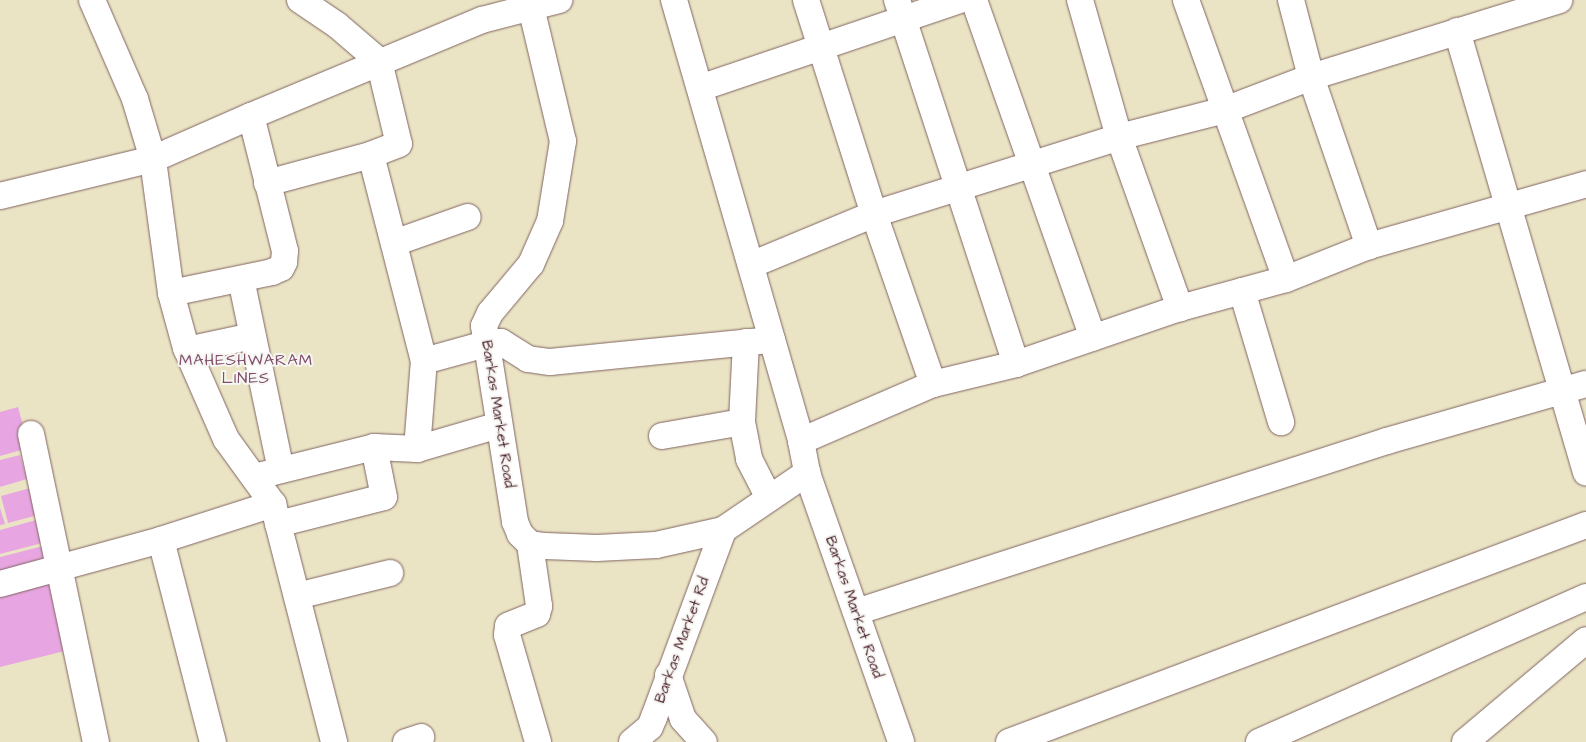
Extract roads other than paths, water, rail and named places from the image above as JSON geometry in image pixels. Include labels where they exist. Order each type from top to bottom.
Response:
[{"type":"street","points":[[92,0],[135,98],[153,159],[171,293],[187,350],[226,440],[254,477],[276,514],[334,742]]},
{"type":"street","points":[[267,183],[371,155],[399,144],[379,61],[337,25],[300,0]]},
{"type":"street","points":[[0,196],[153,159],[379,61],[480,10],[531,7],[559,0]]},
{"type":"street","name":"Barkas Market Road","points":[[674,0],[801,441],[807,473],[901,742]]},
{"type":"street","points":[[806,0],[874,214],[933,384]]},
{"type":"street","points":[[700,88],[820,45],[900,9],[960,0]]},
{"type":"street","points":[[974,0],[1093,338]]},
{"type":"street","points":[[1080,0],[1119,137],[1180,308]]},
{"type":"street","points":[[1186,0],[1286,279]]},
{"type":"street","points":[[1291,0],[1311,77],[1369,246]]},
{"type":"street","points":[[751,265],[874,214],[1119,137],[1226,110],[1311,77],[1559,0]]},
{"type":"street","name":"Barkas Market Road","points":[[530,544],[520,534],[515,522],[484,326],[490,313],[531,264],[550,221],[563,141],[531,7]]},
{"type":"street","points":[[900,9],[1016,364]]},
{"type":"street","points":[[1458,31],[1508,206],[1574,387],[1586,473]]},
{"type":"street","points":[[171,293],[272,272],[281,268],[284,262],[285,252],[251,116]]},
{"type":"street","points":[[371,155],[424,361],[417,449]]},
{"type":"street","points":[[801,441],[933,384],[1016,364],[1180,308],[1286,279],[1369,246],[1586,184]]},
{"type":"street","points":[[394,243],[468,217]]},
{"type":"street","points":[[242,279],[281,470]]},
{"type":"street","points":[[1242,291],[1281,422]]},
{"type":"street","points":[[187,350],[254,336]]},
{"type":"street","points":[[424,361],[486,344],[501,342],[528,359],[550,362],[772,340]]},
{"type":"street","points":[[746,342],[742,422],[749,459],[769,498]]},
{"type":"street","points":[[856,612],[1387,441],[1574,387]]},
{"type":"street","points":[[662,436],[742,422]]},
{"type":"street","points":[[254,477],[374,447],[417,449],[499,426]]},
{"type":"street","points":[[31,434],[96,742]]},
{"type":"street","points":[[0,584],[60,566],[161,540],[276,514],[384,497],[374,447]]},
{"type":"street","points":[[538,742],[507,635],[508,626],[537,614],[539,606],[530,544],[597,548],[656,545],[723,530],[807,473]]},
{"type":"street","points":[[1009,742],[1586,525]]},
{"type":"street","name":"Barkas Market Rd","points":[[646,737],[723,530]]},
{"type":"street","points":[[161,540],[213,742]]},
{"type":"street","points":[[297,596],[390,573]]},
{"type":"street","points":[[1258,742],[1586,597]]},
{"type":"street","points":[[1465,742],[1586,640]]},
{"type":"street","points":[[668,675],[683,719],[704,742]]},
{"type":"district","name":"MAHESHWARAM LINES","points":[[246,369]]}]
